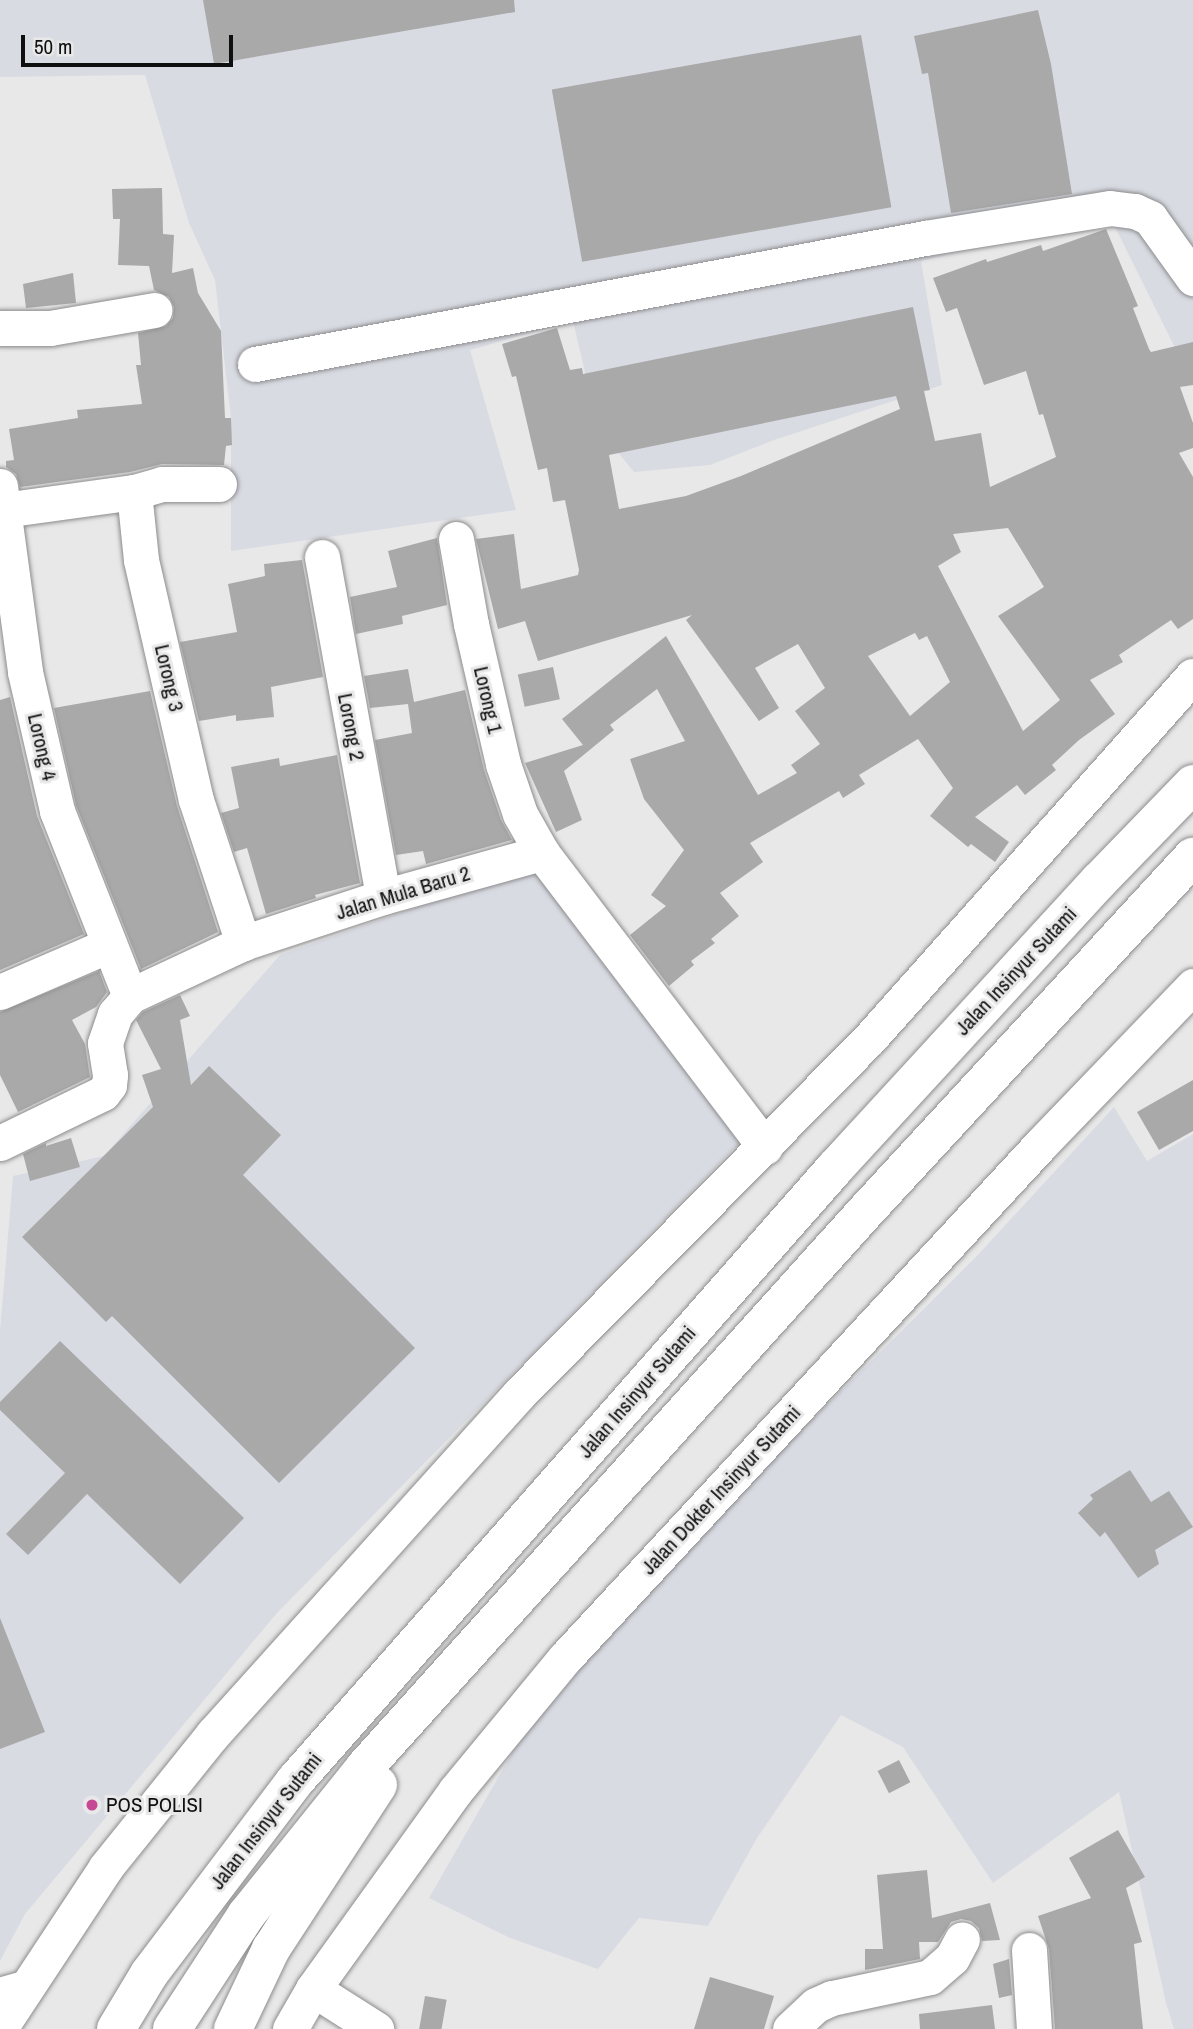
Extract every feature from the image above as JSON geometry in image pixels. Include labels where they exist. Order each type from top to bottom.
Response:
[{"type":"highway","name":"Jalan Insinyur Sutami","points":[[116,2029],[149,1974],[322,1749],[835,1168],[1099,881],[1193,784]]},
{"type":"highway","name":"Jalan Insinyur Sutami","points":[[172,2029],[247,1914],[365,1767],[518,1594],[1193,857]]},
{"type":"highway","points":[[233,2029],[271,1949],[380,1782],[518,1594]]},
{"type":"highway","points":[[103,2029],[149,1974]]},
{"type":"street","points":[[255,364],[925,238],[1110,208],[1135,211],[1150,218],[1193,278]]},
{"type":"street","points":[[0,328],[50,328],[154,310]]},
{"type":"street","points":[[2,498],[134,492],[162,484],[219,484]]},
{"type":"street","name":"Lorong 3","points":[[134,492],[141,560],[196,800],[243,943]]},
{"type":"street","name":"Lorong 4","points":[[2,498],[25,672],[57,811],[130,996]]},
{"type":"street","name":"Lorong 1","points":[[456,539],[471,624],[503,764],[520,814],[542,853]]},
{"type":"street","name":"Lorong 2","points":[[322,557],[383,897]]},
{"type":"street","points":[[0,2028],[11,1994],[106,1867],[213,1734],[519,1394],[870,1038],[1193,676]]},
{"type":"street","points":[[542,853],[765,1147]]},
{"type":"street","name":"Jalan Mula Baru 2","points":[[130,996],[243,943],[383,897],[542,853]]},
{"type":"street","points":[[0,992],[109,944]]},
{"type":"street","name":"Jalan Dokter Insinyur Sutami","points":[[290,2029],[313,1989],[456,1790],[565,1658],[1042,1143],[1193,986]]},
{"type":"street","points":[[0,1143],[103,1093],[109,1085],[110,1075],[105,1043],[115,1014],[130,996]]},
{"type":"street","points":[[790,2029],[816,2005],[832,1998],[930,1977],[952,1958],[962,1939]]},
{"type":"street","points":[[1029,1950],[1034,2029]]},
{"type":"street","points":[[313,1989],[376,2029]]},
{"type":"shaded area","points":[[0,0],[1193,0],[1193,384],[1109,215],[921,261],[942,385],[774,440],[710,465],[634,472],[598,428],[573,321],[470,350],[516,510],[231,551],[231,418],[215,280],[189,223],[145,75],[0,77]]},
{"type":"shaded area","points":[[537,865],[742,1140],[277,1613],[25,1914],[0,1961],[0,1331],[13,1176],[104,1156],[280,955]]},
{"type":"shaded area","points":[[1114,1107],[1147,1161],[1193,1134],[1193,2029],[1174,2029],[1119,1792],[993,1883],[903,1747],[841,1715],[757,1838],[708,1926],[639,1918],[598,1969],[510,1938],[429,1898],[531,1720],[693,1538],[976,1257]]},
{"type":"building","points":[[203,0],[514,0],[515,12],[214,64]]},
{"type":"building","points":[[1038,10],[1051,64],[1072,194],[951,213],[928,73],[922,74],[914,36]]},
{"type":"building","points":[[861,35],[891,207],[582,262],[552,90]]},
{"type":"building","points":[[162,188],[163,234],[174,235],[172,273],[193,268],[198,293],[221,331],[225,418],[231,418],[232,445],[226,446],[224,465],[162,464],[130,472],[20,487],[16,474],[6,467],[6,461],[14,460],[9,429],[78,418],[77,410],[142,404],[136,365],[141,365],[138,333],[166,326],[173,318],[174,307],[169,297],[154,290],[149,266],[118,265],[120,219],[113,219],[112,189]]},
{"type":"building","points":[[1106,229],[1138,306],[1133,308],[1151,352],[1193,342],[1193,385],[1180,387],[1193,423],[1193,448],[1179,453],[1193,477],[1193,619],[1178,629],[1171,620],[1119,655],[1123,662],[1090,680],[1115,714],[1079,740],[1052,765],[1056,770],[1025,795],[1017,785],[975,817],[1009,842],[995,862],[971,844],[968,847],[930,816],[953,788],[918,739],[859,775],[865,784],[843,798],[839,791],[750,843],[763,862],[720,893],[739,916],[711,939],[715,943],[691,961],[694,965],[669,986],[630,935],[666,906],[651,895],[684,850],[644,799],[630,759],[685,741],[657,689],[610,725],[614,730],[564,771],[582,820],[556,832],[525,763],[583,745],[562,719],[666,636],[758,795],[797,773],[791,765],[820,744],[795,711],[825,688],[798,644],[755,668],[779,708],[759,721],[686,620],[692,615],[538,661],[525,621],[498,629],[476,539],[514,534],[521,589],[578,575],[579,570],[565,500],[553,502],[547,468],[538,470],[516,376],[512,377],[502,344],[557,328],[570,370],[582,368],[583,374],[913,307],[930,390],[924,391],[935,441],[981,433],[990,487],[1056,457],[1043,414],[1039,415],[1026,371],[984,385],[957,308],[946,312],[933,278],[986,259],[987,262],[1041,245],[1043,251]],"holes":[[[896,396],[900,409],[741,476],[686,496],[619,509],[609,455]],[[1008,528],[1044,587],[998,616],[1060,700],[1023,731],[938,566],[961,552],[953,534]],[[915,633],[919,640],[927,636],[950,682],[910,716],[868,656]]]},
{"type":"building","points":[[73,273],[76,303],[26,308],[23,284]]},
{"type":"building","points":[[437,538],[447,605],[402,616],[403,624],[356,634],[350,597],[397,587],[388,551]]},
{"type":"building","points":[[302,560],[323,677],[271,687],[274,717],[236,721],[236,715],[199,721],[180,642],[237,632],[228,584],[265,576],[264,564]]},
{"type":"building","points":[[553,667],[560,699],[525,707],[518,674]]},
{"type":"building","points":[[408,669],[414,702],[465,690],[484,770],[501,820],[512,840],[426,864],[423,851],[396,855],[375,740],[412,733],[408,704],[370,708],[364,676]]},
{"type":"building","points":[[150,691],[177,806],[218,932],[141,969],[76,805],[54,708]]},
{"type":"building","points":[[10,697],[37,816],[84,934],[0,970],[0,700]]},
{"type":"building","points":[[337,755],[360,883],[315,895],[316,898],[266,914],[247,848],[234,852],[221,813],[239,808],[231,767],[279,758],[280,766]]},
{"type":"building","points":[[99,971],[107,992],[96,1007],[72,1020],[85,1044],[90,1077],[18,1112],[0,1075],[0,1012]]},
{"type":"building","points":[[180,995],[190,1016],[180,1020],[191,1085],[209,1066],[281,1135],[243,1175],[415,1348],[279,1483],[112,1316],[106,1322],[22,1237],[153,1107],[142,1075],[161,1069],[136,1020],[143,1012]]},
{"type":"building","points":[[1193,1080],[1193,1131],[1159,1150],[1137,1112]]},
{"type":"building","points":[[71,1138],[80,1167],[30,1181],[23,1154],[46,1143],[46,1146]]},
{"type":"building","points":[[60,1341],[244,1518],[180,1584],[87,1494],[28,1555],[6,1534],[65,1473],[0,1410],[0,1402]]},
{"type":"building","points":[[1130,1470],[1151,1502],[1169,1491],[1193,1527],[1155,1550],[1159,1564],[1138,1578],[1105,1532],[1100,1537],[1078,1513],[1093,1499],[1090,1495]]},
{"type":"building","points":[[0,1618],[45,1732],[0,1749]]},
{"type":"building","points":[[899,1760],[910,1782],[889,1793],[878,1771]]},
{"type":"building","points":[[1118,1830],[1145,1877],[1126,1888],[1142,1942],[1134,1944],[1143,2029],[1055,2029],[1049,1949],[1038,1916],[1091,1898],[1069,1858]]},
{"type":"building","points":[[927,1870],[932,1918],[990,1903],[1000,1940],[982,1941],[979,1928],[971,1921],[961,1919],[951,1922],[938,1942],[919,1942],[920,1959],[865,1970],[865,1949],[883,1949],[877,1875]]},
{"type":"building","points":[[1009,1959],[1012,1995],[999,1998],[993,1964]]},
{"type":"building","points":[[710,1977],[774,1996],[764,2029],[694,2029]]},
{"type":"building","points":[[425,1996],[447,2000],[442,2029],[419,2029]]},
{"type":"building","points":[[992,2005],[995,2029],[920,2029],[919,2014]]},
{"type":"place","name":"POS POLISI","points":[[92,1805]]}]
